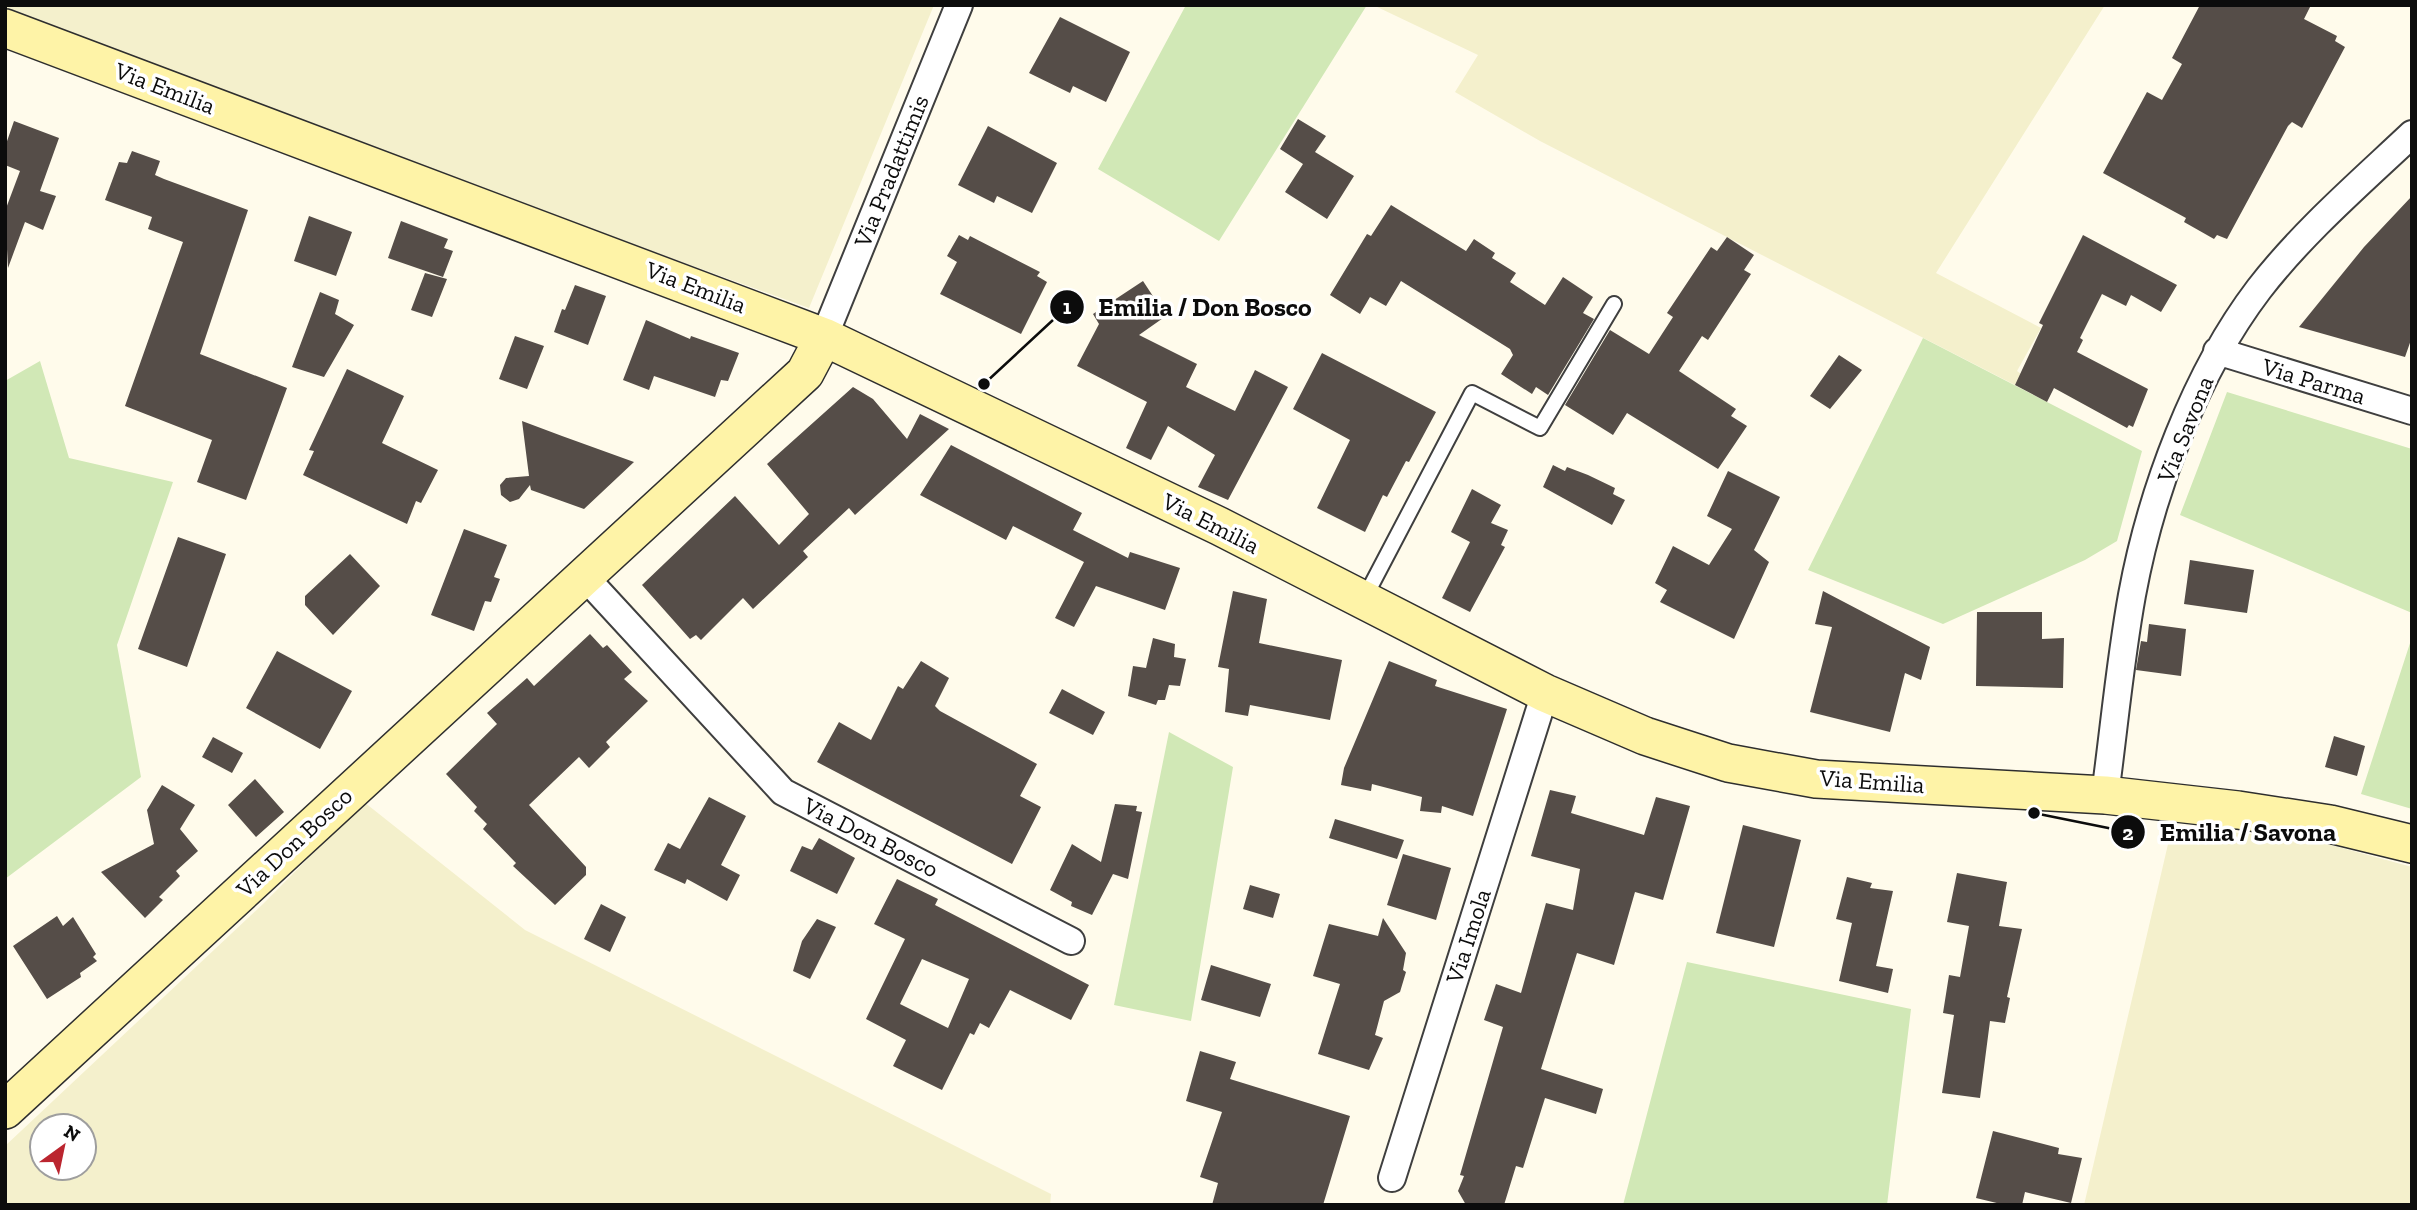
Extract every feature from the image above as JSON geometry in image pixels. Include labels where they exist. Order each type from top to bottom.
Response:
[{"type":"street","name":"Via Pradattimis","points":[[824,337],[959,5]]},
{"type":"street","name":"Via Emilia","points":[[5,28],[824,337],[1069,452],[1545,693],[1657,740],[1728,763],[1816,779],[2105,795],[2285,816],[2412,844]]},
{"type":"street","name":"Via Savona","points":[[2105,795],[2132,595],[2172,455],[2217,351],[2260,287],[2412,134]]},
{"type":"street","name":"Via Don Bosco","points":[[5,1110],[805,373],[824,337]]},
{"type":"street","name":"Via Parma","points":[[2217,351],[2412,411]]},
{"type":"street","name":"Via Don Bosco","points":[[583,575],[783,792],[1071,941]]},
{"type":"street","name":"Via Imola","points":[[1392,1178],[1545,693]]},
{"type":"lane","points":[[1363,601],[1472,393],[1540,428],[1614,304]]},
{"type":"shaded area","points":[[5,5],[934,5],[809,308],[5,17]]},
{"type":"shaded area","points":[[1373,5],[2105,5],[1936,273],[2041,328],[2017,371],[2021,374],[2015,385],[1540,141],[1455,92],[1478,55]]},
{"type":"shaded area","points":[[364,802],[525,930],[1051,1194],[1050,1205],[5,1205],[5,1146],[28,1124],[28,1182],[98,1182],[98,1112],[41,1112],[264,903]]},
{"type":"shaded area","points":[[2172,827],[2309,839],[2412,867],[2412,1205],[2084,1205]]},
{"type":"green space","points":[[1186,5],[1367,5],[1219,241],[1098,169]]},
{"type":"green space","points":[[1923,338],[2142,451],[2117,541],[2085,560],[1943,624],[1808,570]]},
{"type":"green space","points":[[40,361],[69,458],[173,482],[117,645],[141,777],[5,879],[5,381]]},
{"type":"green space","points":[[2227,392],[2412,449],[2412,613],[2180,515]]},
{"type":"green space","points":[[2412,637],[2412,809],[2361,794]]},
{"type":"green space","points":[[1169,732],[1233,767],[1191,1021],[1114,1005]]},
{"type":"green space","points":[[1687,962],[1911,1009],[1887,1205],[1623,1205]]},
{"type":"building","points":[[2200,5],[2311,5],[2304,19],[2337,36],[2335,41],[2345,47],[2302,128],[2292,122],[2288,126],[2227,239],[2217,235],[2214,239],[2184,222],[2186,218],[2103,173],[2147,92],[2162,100],[2182,64],[2172,58]]},
{"type":"building","points":[[1060,17],[1130,52],[1106,102],[1073,86],[1070,93],[1029,73]]},
{"type":"building","points":[[1298,119],[1326,136],[1315,152],[1354,176],[1327,219],[1285,192],[1303,164],[1280,149]]},
{"type":"building","points":[[14,121],[59,138],[40,191],[56,196],[43,230],[25,222],[8,268],[5,211],[20,171],[5,165],[5,147]]},
{"type":"building","points":[[988,126],[1057,163],[1032,213],[997,196],[994,203],[958,185]]},
{"type":"building","points":[[132,151],[160,161],[155,175],[248,210],[200,354],[287,388],[246,500],[197,482],[212,440],[125,406],[183,242],[148,229],[152,217],[105,200],[119,162],[127,163]]},
{"type":"building","points":[[2412,196],[2412,337],[2405,357],[2299,327],[2364,247]]},
{"type":"building","points":[[1391,205],[1466,251],[1474,239],[1495,253],[1492,258],[1516,273],[1510,282],[1545,305],[1563,277],[1593,297],[1583,313],[1594,319],[1548,395],[1536,387],[1532,394],[1501,374],[1513,355],[1510,349],[1401,281],[1386,306],[1370,297],[1360,314],[1330,295],[1367,234],[1371,236]]},
{"type":"building","points":[[309,216],[352,232],[336,276],[294,261]]},
{"type":"building","points":[[401,221],[448,239],[444,248],[453,251],[443,277],[388,258]]},
{"type":"building","points":[[959,235],[968,240],[970,236],[1040,272],[1037,276],[1047,282],[1021,334],[940,294],[957,262],[947,256]]},
{"type":"building","points":[[2083,235],[2177,285],[2161,312],[2131,295],[2126,306],[2102,294],[2080,338],[2083,340],[2077,352],[2148,389],[2133,427],[2129,425],[2127,428],[2054,388],[2047,402],[2015,385],[2043,325],[2039,323]]},
{"type":"building","points":[[1727,237],[1754,255],[1744,270],[1751,274],[1708,340],[1702,336],[1679,371],[1736,409],[1731,416],[1747,426],[1718,469],[1627,413],[1613,435],[1565,405],[1610,330],[1649,354],[1673,317],[1667,313],[1711,247],[1717,251]]},
{"type":"building","points":[[425,273],[447,279],[432,317],[411,310]]},
{"type":"building","points":[[1143,281],[1166,316],[1139,335],[1197,364],[1186,387],[1235,411],[1255,370],[1288,387],[1228,500],[1198,487],[1215,455],[1168,426],[1151,460],[1126,448],[1147,402],[1077,366],[1099,324],[1093,314]]},
{"type":"building","points":[[575,285],[606,296],[588,345],[554,332]]},
{"type":"building","points":[[320,292],[339,300],[335,314],[354,325],[324,377],[292,367]]},
{"type":"building","points":[[646,320],[690,339],[691,336],[739,353],[728,381],[721,380],[715,397],[654,376],[649,390],[623,380]]},
{"type":"building","points":[[515,336],[544,346],[527,389],[499,379]]},
{"type":"building","points":[[1322,353],[1436,412],[1387,497],[1383,495],[1365,532],[1317,508],[1350,440],[1293,409]]},
{"type":"building","points":[[1839,355],[1862,370],[1830,409],[1810,396]]},
{"type":"building","points":[[347,369],[404,396],[382,443],[438,470],[421,503],[416,501],[407,524],[303,475],[314,451],[309,450]]},
{"type":"building","points":[[853,387],[873,399],[907,439],[920,414],[949,429],[855,515],[849,508],[803,551],[808,557],[753,609],[743,598],[701,640],[696,635],[690,639],[642,585],[735,496],[779,545],[809,514],[767,464]]},
{"type":"building","points":[[522,421],[634,462],[584,509],[531,490],[530,485],[519,499],[510,502],[501,495],[500,485],[506,478],[529,476]]},
{"type":"building","points":[[951,445],[1082,513],[1073,530],[1128,558],[1130,552],[1180,568],[1165,610],[1096,586],[1074,627],[1055,618],[1084,562],[1013,526],[1006,540],[920,495]]},
{"type":"building","points":[[1553,465],[1565,471],[1567,467],[1615,488],[1613,494],[1625,500],[1612,525],[1543,487]]},
{"type":"building","points":[[1728,471],[1780,497],[1754,550],[1769,562],[1734,639],[1660,602],[1667,590],[1655,583],[1673,546],[1709,565],[1732,529],[1707,516]]},
{"type":"building","points":[[1472,489],[1501,505],[1491,523],[1508,530],[1501,545],[1505,547],[1470,612],[1442,598],[1470,542],[1451,532]]},
{"type":"building","points":[[464,529],[507,545],[494,577],[500,579],[491,602],[485,601],[474,631],[431,615]]},
{"type":"building","points":[[178,537],[226,554],[187,667],[138,649]]},
{"type":"building","points":[[350,554],[380,586],[333,635],[305,605],[305,596]]},
{"type":"building","points":[[2190,560],[2254,570],[2247,613],[2184,604]]},
{"type":"building","points":[[1233,591],[1267,599],[1259,643],[1342,660],[1330,720],[1250,705],[1248,716],[1225,712],[1229,669],[1218,667]]},
{"type":"building","points":[[1823,591],[1930,647],[1921,680],[1905,673],[1890,732],[1810,712],[1832,627],[1815,624]]},
{"type":"building","points":[[1977,612],[2042,612],[2042,639],[2064,638],[2063,688],[1976,686]]},
{"type":"building","points":[[2149,624],[2186,629],[2181,676],[2136,670],[2141,641],[2147,642]]},
{"type":"building","points":[[590,634],[603,648],[607,645],[632,672],[624,679],[648,701],[606,742],[610,747],[589,768],[579,757],[529,805],[586,867],[586,875],[555,905],[513,866],[516,863],[483,829],[487,824],[474,811],[477,807],[446,774],[497,724],[487,713],[527,678],[534,686]]},
{"type":"building","points":[[1153,638],[1175,644],[1174,657],[1186,659],[1180,686],[1169,685],[1165,700],[1158,700],[1156,705],[1128,696],[1133,666],[1146,668]]},
{"type":"building","points":[[277,651],[352,691],[320,749],[246,708]]},
{"type":"building","points":[[921,661],[949,678],[935,706],[940,711],[1037,764],[1020,796],[1041,807],[1012,864],[817,762],[839,722],[871,740],[898,686],[903,689]]},
{"type":"building","points":[[1389,661],[1437,680],[1435,686],[1507,709],[1473,816],[1442,806],[1441,813],[1420,811],[1422,797],[1372,784],[1371,791],[1341,785],[1344,768]]},
{"type":"building","points":[[1062,689],[1105,712],[1093,735],[1049,713]]},
{"type":"building","points":[[2334,736],[2365,746],[2357,776],[2325,767]]},
{"type":"building","points":[[213,737],[243,753],[232,773],[202,757]]},
{"type":"building","points":[[255,779],[284,812],[256,837],[228,805]]},
{"type":"building","points":[[162,785],[195,805],[180,829],[198,851],[176,871],[180,876],[159,897],[163,900],[145,918],[101,872],[154,844],[147,810]]},
{"type":"building","points":[[1550,790],[1576,796],[1571,813],[1644,835],[1656,797],[1690,806],[1663,900],[1635,892],[1614,965],[1577,953],[1541,1069],[1603,1089],[1596,1114],[1545,1098],[1523,1168],[1516,1166],[1504,1205],[1466,1205],[1458,1191],[1464,1176],[1460,1175],[1503,1027],[1484,1020],[1496,984],[1521,993],[1546,903],[1573,910],[1580,869],[1531,856]]},
{"type":"building","points":[[709,797],[746,816],[721,865],[740,875],[727,901],[687,879],[685,884],[654,870],[668,843],[680,849]]},
{"type":"building","points":[[1115,804],[1137,806],[1136,811],[1142,812],[1128,879],[1113,874],[1092,915],[1071,906],[1072,902],[1050,890],[1072,844],[1101,862]]},
{"type":"building","points":[[1335,819],[1404,840],[1397,859],[1329,838]]},
{"type":"building","points":[[1743,825],[1801,840],[1774,947],[1716,933]]},
{"type":"building","points":[[819,838],[855,858],[837,894],[790,871],[802,846],[812,850]]},
{"type":"building","points":[[1403,854],[1451,868],[1436,920],[1387,905]]},
{"type":"building","points":[[1957,873],[2007,882],[1999,926],[2022,929],[2007,997],[2010,998],[2005,1023],[1990,1021],[1980,1098],[1942,1093],[1954,1015],[1943,1013],[1949,975],[1960,977],[1969,926],[1947,922]]},
{"type":"building","points":[[1847,877],[1872,883],[1870,888],[1893,891],[1876,966],[1893,969],[1888,993],[1839,981],[1852,923],[1836,919]]},
{"type":"building","points":[[897,879],[938,899],[935,905],[1089,985],[1071,1020],[1010,990],[989,1028],[980,1023],[974,1035],[970,1033],[942,1090],[893,1066],[906,1040],[866,1019],[905,939],[874,924]],"holes":[[[922,959],[969,979],[948,1028],[900,1004]]]},
{"type":"building","points":[[1250,885],[1280,894],[1273,918],[1243,909]]},
{"type":"building","points":[[601,904],[626,917],[610,952],[584,939]]},
{"type":"building","points":[[57,916],[63,926],[73,917],[96,954],[93,957],[97,961],[80,973],[81,977],[47,999],[13,946]]},
{"type":"building","points":[[1383,918],[1406,953],[1403,970],[1406,972],[1400,992],[1384,1001],[1375,1035],[1383,1038],[1369,1070],[1318,1054],[1340,984],[1313,976],[1329,924],[1378,936]]},
{"type":"building","points":[[817,919],[836,927],[810,979],[793,971],[802,941]]},
{"type":"building","points":[[1211,965],[1271,984],[1260,1017],[1201,1000]]},
{"type":"building","points":[[1200,1051],[1236,1062],[1230,1079],[1350,1116],[1323,1205],[1212,1205],[1218,1183],[1200,1177],[1222,1112],[1186,1101]]},
{"type":"building","points":[[1993,1131],[2059,1148],[2058,1154],[2082,1158],[2071,1203],[2025,1192],[2022,1205],[2005,1205],[1976,1198]]},
{"type":"place","name":"Emilia / Don Bosco","points":[[984,384]]},
{"type":"place","name":"Emilia / Savona","points":[[2034,813]]}]
